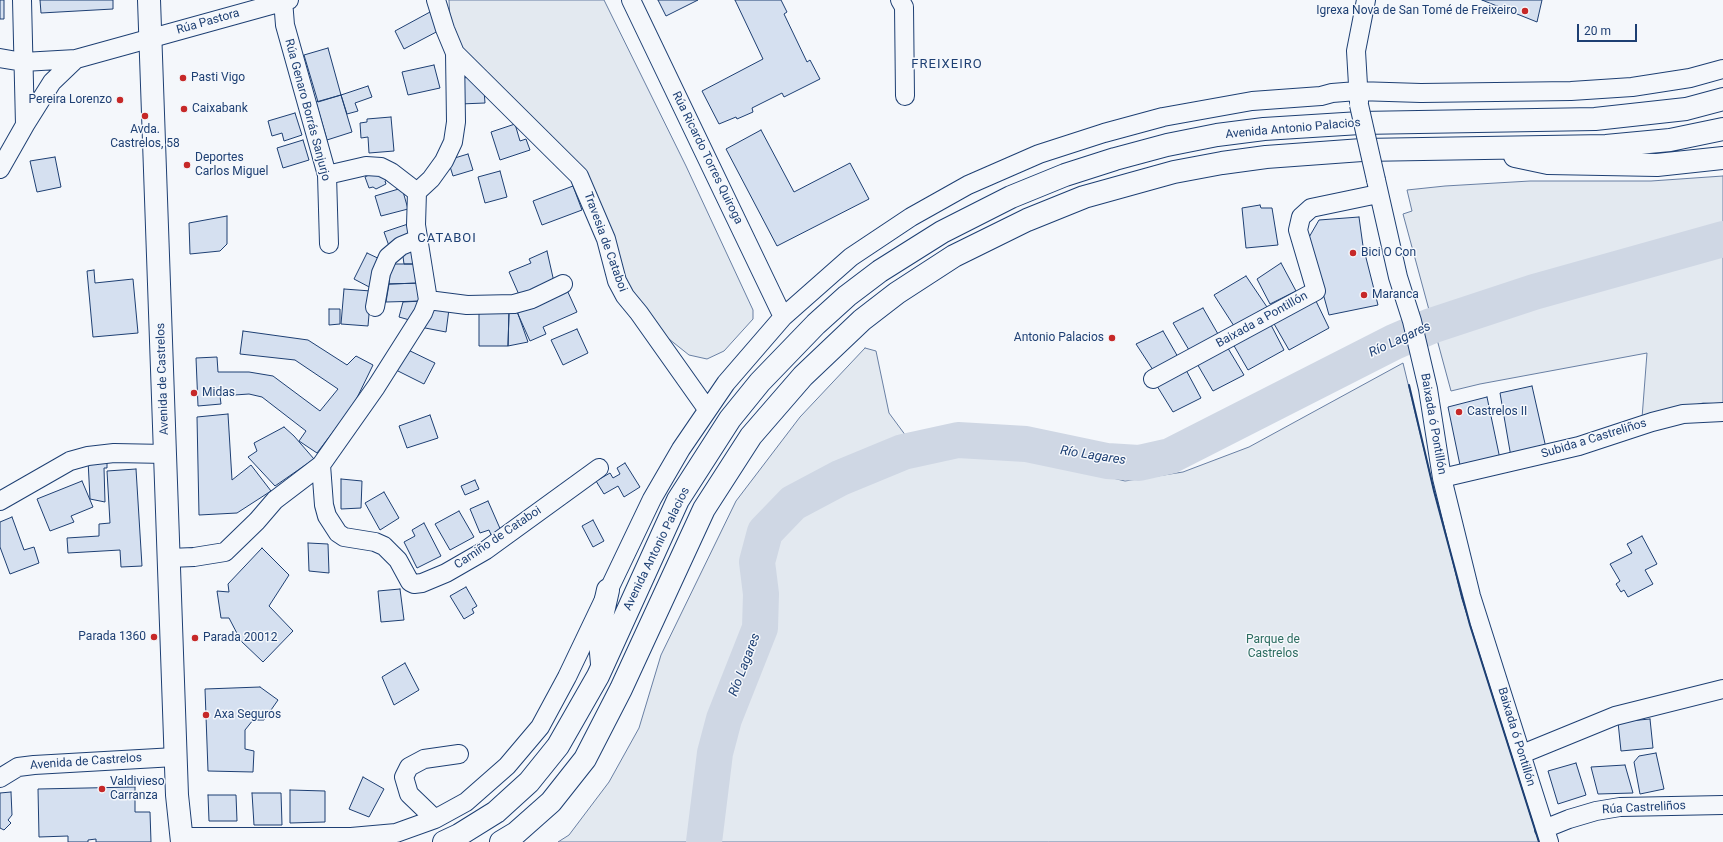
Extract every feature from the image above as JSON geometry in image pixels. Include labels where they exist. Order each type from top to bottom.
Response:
[{"type":"main road","name":"Avenida de Castrelos","points":[[149,0],[177,794],[182,839]]},
{"type":"main road","name":"Avenida Antonio Palacios","points":[[444,842],[460,835],[496,812],[529,782],[558,746],[602,665],[678,500],[730,420],[760,382],[816,324],[880,271],[942,232],[1011,197],[1065,175],[1115,159],[1167,145],[1217,135],[1279,128],[1360,123],[1595,119],[1686,109],[1723,99]]},
{"type":"main road","name":"Avenida Antonio Palacios","points":[[501,842],[516,833],[551,802],[585,759],[621,689],[704,509],[751,436],[785,396],[827,352],[862,320],[897,293],[954,256],[1027,220],[1084,197],[1174,172],[1222,163],[1311,153],[1362,150],[1606,146],[1670,140],[1723,129]]},
{"type":"main road","points":[[1479,148],[1548,163],[1657,165],[1723,158]]},
{"type":"main road","points":[[602,665],[599,630],[608,590]]},
{"type":"street","points":[[22,0],[25,125]]},
{"type":"street","points":[[169,558],[194,557],[225,552],[257,521],[275,500],[321,465],[376,387],[423,313],[428,300],[416,225],[417,192],[431,179],[444,161],[453,142],[456,122],[456,53],[445,29],[436,0]]},
{"type":"street","name":"Rúa Ricardo Torres Quiroga","points":[[631,0],[783,316]]},
{"type":"street","points":[[900,0],[904,7],[905,96]]},
{"type":"street","name":"Baixada ó Pontillón","points":[[1366,0],[1356,51],[1358,98],[1377,187],[1402,292],[1412,321],[1426,381],[1442,478],[1471,596],[1547,836]]},
{"type":"street","name":"Rúa Pastora","points":[[0,58],[23,62],[76,59],[285,1]]},
{"type":"street","name":"Rúa Genaro Borrás Sanjurjo","points":[[285,1],[284,25],[327,175],[329,244]]},
{"type":"street","name":"Travesia de Cataboi","points":[[456,53],[579,176],[606,239],[617,281],[625,296],[707,409]]},
{"type":"street","points":[[0,169],[52,82],[76,59]]},
{"type":"street","points":[[182,839],[351,837],[396,833],[435,819],[466,802],[507,766],[540,727],[567,677],[652,499],[681,449],[726,383],[783,316],[851,257],[912,217],[968,185],[1039,154],[1104,133],[1163,117],[1252,101],[1322,96],[1332,93],[1358,98],[1421,93],[1571,90],[1632,87],[1690,78],[1723,69]]},
{"type":"street","points":[[327,175],[366,166],[381,167],[391,172],[417,192]]},
{"type":"street","name":"Baixada a Pontillón","points":[[1153,379],[1316,291],[1298,230],[1301,217],[1311,208],[1377,187]]},
{"type":"street","points":[[375,307],[381,273],[388,257],[401,246],[418,239]]},
{"type":"street","points":[[428,300],[467,305],[514,304],[532,299],[563,284]]},
{"type":"street","name":"Subida a Castreliños","points":[[1442,478],[1579,446],[1652,422],[1683,414],[1723,412]]},
{"type":"street","points":[[0,501],[70,461],[88,456],[114,453],[166,454]]},
{"type":"street","name":"Camiño de Cataboi","points":[[321,465],[324,505],[327,516],[338,533],[344,537],[375,542],[384,546],[398,560],[410,582],[414,584],[422,583],[446,573],[486,550],[599,468]]},
{"type":"street","points":[[1522,754],[1615,716],[1723,689]]},
{"type":"street","points":[[435,819],[408,794],[404,777],[409,767],[424,759],[459,754]]},
{"type":"street","name":"Avenida de Castrelos","points":[[0,778],[18,767],[34,765],[176,757]]},
{"type":"street","name":"Rúa Castreliños","points":[[1547,836],[1569,819],[1596,811],[1620,807],[1723,805]]},
{"type":"green space","points":[[449,0],[604,0],[686,166],[753,310],[753,319],[724,351],[707,359],[689,355],[669,339],[628,296],[585,178],[461,46],[450,21]]},
{"type":"green space","points":[[1723,176],[1723,404],[1703,403],[1642,418],[1647,353],[1480,384],[1451,391],[1403,214],[1412,211],[1407,190],[1445,186],[1530,181],[1651,181]]},
{"type":"green space","name":"Parque de Castrelos","points":[[865,348],[876,351],[889,413],[923,459],[961,455],[1019,455],[1125,481],[1183,472],[1249,447],[1403,363],[1434,491],[1470,625],[1539,842],[558,842],[569,835],[609,782],[639,728],[661,655],[736,501],[800,417]]},
{"type":"building","points":[[0,0],[4,0],[4,19],[0,19]]},
{"type":"building","points":[[40,0],[113,0],[113,9],[41,13]]},
{"type":"building","points":[[658,0],[698,0],[666,16]]},
{"type":"building","points":[[735,0],[781,0],[787,12],[784,14],[807,62],[810,60],[820,79],[784,97],[782,93],[752,108],[753,112],[737,119],[736,117],[719,124],[702,91],[763,59]]},
{"type":"building","name":"Igrexa Nova de San Tomé de Freixeiro","points":[[1482,0],[1542,0],[1537,22]]},
{"type":"building","points":[[430,12],[440,30],[404,49],[395,31]]},
{"type":"building","points":[[328,48],[341,95],[318,102],[304,55]]},
{"type":"building","points":[[434,65],[440,88],[408,95],[402,72]]},
{"type":"building","points":[[479,77],[484,90],[485,103],[460,104],[458,78]]},
{"type":"building","points":[[368,86],[372,97],[355,103],[358,111],[347,114],[341,95]]},
{"type":"building","points":[[341,95],[352,132],[327,140],[316,102]]},
{"type":"building","points":[[295,113],[302,135],[284,141],[282,133],[272,136],[268,121]]},
{"type":"building","points":[[391,117],[394,151],[369,153],[368,137],[361,138],[360,123],[367,122],[367,119]]},
{"type":"building","points":[[515,124],[520,141],[526,139],[530,150],[500,160],[491,132]]},
{"type":"building","points":[[761,130],[794,192],[850,163],[869,199],[777,246],[726,149]]},
{"type":"building","points":[[303,140],[309,160],[283,168],[277,148]]},
{"type":"building","points":[[468,154],[473,170],[453,176],[448,160]]},
{"type":"building","points":[[55,157],[61,187],[37,192],[30,161]]},
{"type":"building","points":[[378,170],[389,179],[385,181],[386,184],[376,189],[373,187],[369,188],[365,177]]},
{"type":"building","points":[[500,171],[507,197],[485,203],[478,177]]},
{"type":"building","points":[[573,186],[582,210],[542,225],[533,201]]},
{"type":"building","points":[[402,188],[408,209],[381,216],[375,196]]},
{"type":"building","points":[[1260,205],[1261,208],[1272,208],[1278,245],[1246,248],[1242,208]]},
{"type":"building","points":[[227,216],[227,244],[220,251],[190,254],[189,223]]},
{"type":"building","points":[[1359,217],[1363,246],[1378,305],[1329,315],[1308,239],[1319,220]]},
{"type":"building","points":[[408,224],[413,238],[389,246],[384,232]]},
{"type":"building","points":[[413,245],[416,264],[404,264],[402,249]]},
{"type":"building","points":[[547,251],[554,282],[520,297],[509,272],[531,263],[529,259]]},
{"type":"building","points":[[367,253],[384,261],[373,289],[354,279]]},
{"type":"building","points":[[1281,263],[1296,291],[1270,304],[1257,279]]},
{"type":"building","points":[[391,264],[416,264],[420,283],[389,284]]},
{"type":"building","points":[[94,270],[95,283],[133,279],[138,333],[93,337],[87,271]]},
{"type":"building","points":[[1246,276],[1267,307],[1234,326],[1214,295]]},
{"type":"building","points":[[420,283],[422,301],[386,302],[389,284]]},
{"type":"building","points":[[344,289],[371,291],[368,326],[341,324]]},
{"type":"building","points":[[567,290],[577,312],[543,327],[546,334],[530,341],[517,312]]},
{"type":"building","points":[[1315,299],[1329,328],[1289,350],[1273,322]]},
{"type":"building","points":[[422,301],[413,321],[399,317],[403,302]]},
{"type":"building","points":[[431,306],[449,309],[446,332],[420,327]]},
{"type":"building","points":[[1203,308],[1218,334],[1189,350],[1173,323]]},
{"type":"building","points":[[329,309],[340,309],[340,324],[329,325]]},
{"type":"building","points":[[517,311],[528,342],[508,346],[509,312]]},
{"type":"building","points":[[509,312],[508,346],[479,346],[479,313]]},
{"type":"building","points":[[1271,325],[1284,350],[1248,370],[1233,344]]},
{"type":"building","points":[[577,329],[588,353],[563,365],[551,340]]},
{"type":"building","points":[[243,331],[308,340],[347,365],[356,356],[373,365],[354,404],[317,453],[299,441],[306,431],[262,397],[249,394],[220,396],[221,404],[198,406],[196,358],[217,357],[218,372],[249,372],[273,376],[320,411],[338,389],[295,360],[240,354]]},
{"type":"building","points":[[1163,331],[1178,357],[1153,370],[1136,344]]},
{"type":"building","points":[[1226,345],[1244,375],[1213,391],[1196,362]]},
{"type":"building","points":[[404,348],[435,363],[424,384],[394,369]]},
{"type":"building","points":[[1186,370],[1201,398],[1173,412],[1157,386]]},
{"type":"building","points":[[1532,386],[1546,448],[1511,457],[1500,393]]},
{"type":"building","points":[[1487,397],[1500,459],[1461,470],[1448,407]]},
{"type":"building","points":[[228,414],[232,480],[251,465],[271,491],[237,513],[199,515],[197,417]]},
{"type":"building","points":[[430,415],[438,438],[407,448],[399,426]]},
{"type":"building","points":[[284,427],[314,459],[275,486],[248,457],[257,451],[254,443]]},
{"type":"building","points":[[88,460],[107,460],[107,468],[104,468],[105,502],[90,499]]},
{"type":"building","points":[[625,463],[640,487],[624,497],[618,486],[604,494],[596,481],[610,473],[613,478],[620,474],[617,468]]},
{"type":"building","points":[[136,469],[142,566],[121,567],[120,550],[68,553],[67,538],[99,536],[99,524],[110,523],[107,471]]},
{"type":"building","points":[[341,479],[362,481],[361,508],[341,509]]},
{"type":"building","points":[[475,480],[479,489],[465,495],[461,486]]},
{"type":"building","points":[[82,481],[93,507],[71,516],[74,522],[50,531],[37,499]]},
{"type":"building","points":[[384,492],[399,518],[380,530],[365,503]]},
{"type":"building","points":[[488,501],[502,533],[492,537],[489,530],[480,533],[470,509]]},
{"type":"building","points":[[459,511],[474,537],[450,550],[435,524]]},
{"type":"building","points":[[12,517],[24,550],[34,547],[39,563],[10,574],[0,547],[0,522]]},
{"type":"building","points":[[593,520],[604,541],[593,547],[582,526]]},
{"type":"building","points":[[424,523],[441,556],[417,568],[404,542],[415,536],[412,530]]},
{"type":"building","points":[[1642,536],[1657,564],[1645,570],[1653,584],[1628,597],[1624,590],[1621,592],[1616,584],[1620,581],[1610,564],[1632,553],[1627,544]]},
{"type":"building","points":[[308,543],[328,544],[329,573],[309,571]]},
{"type":"building","points":[[262,548],[289,575],[269,606],[293,631],[263,662],[241,641],[229,618],[221,618],[217,591],[229,592],[228,584]]},
{"type":"building","points":[[466,587],[477,606],[472,609],[474,613],[464,619],[450,596]]},
{"type":"building","points":[[400,589],[404,620],[381,622],[378,591]]},
{"type":"building","points":[[405,663],[419,690],[394,705],[382,677]]},
{"type":"building","points":[[260,687],[278,700],[264,720],[253,720],[245,730],[245,749],[254,751],[253,772],[208,771],[205,689]]},
{"type":"building","points":[[1650,719],[1653,748],[1621,751],[1618,722]]},
{"type":"building","points":[[1656,753],[1664,789],[1640,794],[1634,762],[1639,756]]},
{"type":"building","points":[[1576,763],[1586,795],[1558,804],[1548,771]]},
{"type":"building","points":[[1625,765],[1633,793],[1598,794],[1591,767]]},
{"type":"building","points":[[363,777],[384,789],[369,817],[349,809]]},
{"type":"building","points":[[135,787],[135,812],[150,812],[151,842],[96,842],[96,839],[88,840],[88,842],[68,842],[68,836],[39,837],[38,789]]},
{"type":"building","points":[[290,790],[325,791],[325,822],[290,823]]},
{"type":"building","points":[[11,792],[12,815],[8,820],[11,823],[4,830],[0,828],[0,793]]},
{"type":"building","points":[[252,793],[281,793],[282,825],[254,825]]},
{"type":"building","points":[[208,795],[236,795],[237,821],[209,821]]},
{"type":"waterway","name":"Río Lagares","points":[[704,842],[715,753],[724,719],[760,628],[761,594],[757,562],[765,532],[793,503],[840,478],[903,452],[958,440],[1026,444],[1107,461],[1139,463],[1170,456],[1394,342],[1431,326],[1534,292],[1723,239]]},
{"type":"wall","points":[[1409,385],[1434,491],[1470,625],[1539,842]]},
{"type":"place","name":"Igrexa Nova de San Tomé de Freixeiro","points":[[1525,11]]},
{"type":"place","name":"Pasti Vigo","points":[[183,78]]},
{"type":"place","name":"Pereira Lorenzo","points":[[120,100]]},
{"type":"place","name":"Caixabank","points":[[184,109]]},
{"type":"place","name":"Avda. Castrelos, 58","points":[[145,116]]},
{"type":"place","name":"Deportes Carlos Miguel","points":[[187,165]]},
{"type":"place","name":"Bici O Con","points":[[1353,253]]},
{"type":"place","name":"Maranca","points":[[1364,295]]},
{"type":"place","name":"Antonio Palacios","points":[[1112,338]]},
{"type":"place","name":"Midas","points":[[194,393]]},
{"type":"place","name":"Castrelos II","points":[[1459,412]]},
{"type":"place","name":"Parada 1360","points":[[154,637]]},
{"type":"place","name":"Parada 20012","points":[[195,638]]},
{"type":"place","name":"Axa Seguros","points":[[206,715]]},
{"type":"place","name":"Valdivieso Carranza","points":[[102,789]]},
{"type":"district","name":"FREIXEIRO","points":[[947,65]]},
{"type":"district","name":"CATABOI","points":[[447,239]]}]
